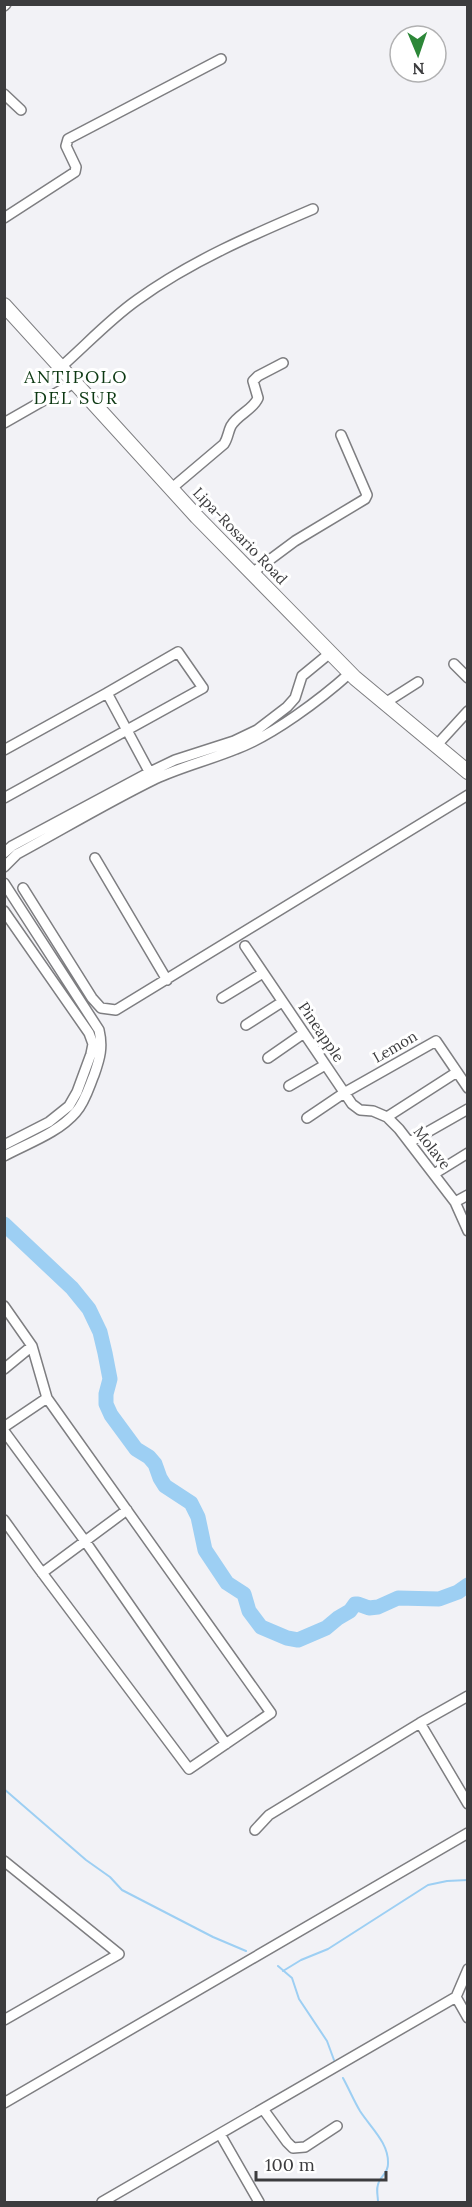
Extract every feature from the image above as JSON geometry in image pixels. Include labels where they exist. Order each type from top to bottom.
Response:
[{"type":"main road","name":"Lipa-Rosario Road","points":[[4,305],[172,488],[350,674],[468,772]]},
{"type":"street","points":[[4,218],[75,172],[76,167],[66,146],[68,139],[221,59]]},
{"type":"street","points":[[4,94],[21,110]]},
{"type":"street","points":[[61,367],[135,301],[187,267],[313,209]]},
{"type":"street","points":[[172,488],[224,444],[235,420],[255,405],[258,398],[253,381],[283,363]]},
{"type":"street","points":[[4,423],[75,383]]},
{"type":"street","points":[[252,573],[295,541],[365,499],[367,491],[341,435]]},
{"type":"street","points":[[4,750],[178,652],[203,688],[4,798]]},
{"type":"street","points":[[4,867],[17,854],[152,776],[175,760],[234,741],[257,730],[287,707],[294,698],[302,676],[330,653]]},
{"type":"street","points":[[454,664],[466,672]]},
{"type":"street","points":[[4,853],[22,840],[152,776],[237,749],[261,738],[327,694],[350,674]]},
{"type":"street","points":[[385,704],[418,682]]},
{"type":"street","points":[[107,693],[152,776]]},
{"type":"street","points":[[294,698],[305,708]]},
{"type":"street","points":[[436,746],[468,711]]},
{"type":"street","points":[[23,888],[92,998],[101,1008],[116,1010],[468,795]]},
{"type":"street","points":[[95,858],[167,980]]},
{"type":"street","points":[[4,883],[99,1030],[102,1044],[86,1096],[76,1112],[54,1130],[4,1156]]},
{"type":"street","points":[[4,911],[89,1033],[93,1044],[77,1092],[69,1106],[49,1122],[4,1145]]},
{"type":"street","name":"Pineapple","points":[[245,946],[352,1104],[360,1110],[373,1111],[387,1117]]},
{"type":"street","points":[[222,998],[263,974]]},
{"type":"street","points":[[246,1025],[282,1002]]},
{"type":"street","points":[[268,1058],[304,1033]]},
{"type":"street","name":"Lemon","points":[[307,1118],[344,1093],[436,1041],[457,1072]]},
{"type":"street","points":[[289,1086],[325,1065]]},
{"type":"street","points":[[387,1117],[457,1072],[468,1088]]},
{"type":"street","points":[[410,1142],[468,1109]]},
{"type":"street","name":"Molave","points":[[387,1117],[410,1142],[418,1156],[455,1202],[468,1231]]},
{"type":"street","points":[[434,1174],[468,1153]]},
{"type":"street","points":[[455,1202],[468,1195]]},
{"type":"street","points":[[4,1306],[32,1346],[47,1398],[271,1713],[189,1769],[4,1520]]},
{"type":"street","points":[[4,1368],[32,1346]]},
{"type":"street","points":[[47,1398],[4,1429],[86,1541],[226,1744]]},
{"type":"street","points":[[42,1573],[127,1510]]},
{"type":"street","points":[[255,1830],[268,1815],[468,1696]]},
{"type":"street","points":[[420,1723],[468,1804]]},
{"type":"street","points":[[4,2103],[468,1833]]},
{"type":"street","points":[[4,1861],[119,1954],[4,2020]]},
{"type":"street","points":[[102,2202],[456,1997],[468,1969]]},
{"type":"street","points":[[456,1997],[468,2018]]},
{"type":"street","points":[[263,2109],[293,2148],[305,2147],[337,2126]]},
{"type":"street","points":[[220,2134],[259,2202]]},
{"type":"waterway","points":[[4,1224],[72,1288],[89,1309],[100,1332],[105,1353],[110,1379],[106,1404],[111,1415],[136,1449],[155,1464],[165,1486],[191,1503],[198,1517],[205,1550],[227,1583],[244,1594],[249,1611],[261,1627],[298,1640],[326,1628],[350,1611],[355,1604],[369,1608],[378,1607],[398,1598],[439,1599],[458,1592],[468,1585]]},
{"type":"waterway","points":[[4,1789],[86,1860],[110,1877],[122,1890],[213,1937],[246,1951]]},
{"type":"waterway","points":[[283,1971],[301,1960],[328,1949],[428,1885],[468,1880]]},
{"type":"waterway","points":[[278,1966],[292,1978],[299,1999],[327,2041],[334,2060]]},
{"type":"waterway","points":[[343,2078],[388,2156],[388,2167],[378,2185],[378,2202]]},
{"type":"district","name":"ANTIPOLO DEL SUR","points":[[76,388]]}]
